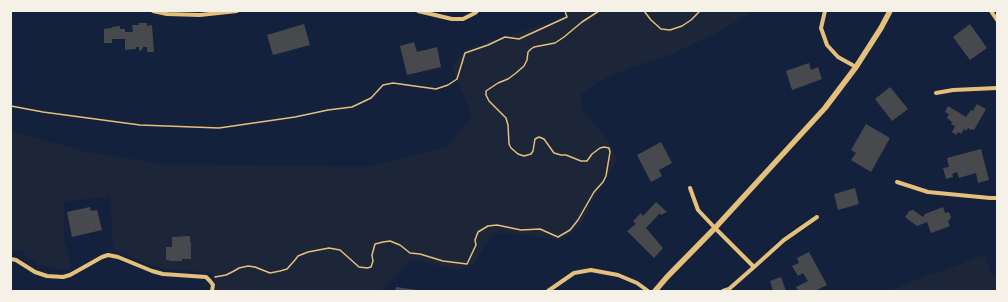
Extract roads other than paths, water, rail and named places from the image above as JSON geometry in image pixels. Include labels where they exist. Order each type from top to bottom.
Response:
[{"type":"street","points":[[153,11],[167,14],[200,15],[237,11]]},
{"type":"street","points":[[418,11],[452,19],[463,19],[477,11]]},
{"type":"street","points":[[825,11],[821,28],[826,46],[838,57],[856,67]]},
{"type":"street","points":[[655,291],[825,108],[856,67],[890,11]]},
{"type":"street","points":[[991,11],[997,20]]},
{"type":"street","points":[[936,93],[953,90],[997,88]]},
{"type":"street","points":[[897,182],[928,192],[997,198]]},
{"type":"street","points":[[690,188],[698,210],[754,267]]},
{"type":"street","points":[[723,291],[729,289],[784,240],[817,217]]},
{"type":"street","points":[[11,259],[16,260],[35,272],[47,276],[63,277],[70,275],[102,256],[108,255],[122,258],[152,271],[163,274],[206,277],[213,285],[212,291]]},
{"type":"street","points":[[548,291],[574,273],[591,270],[618,275],[637,282],[648,291]]}]
